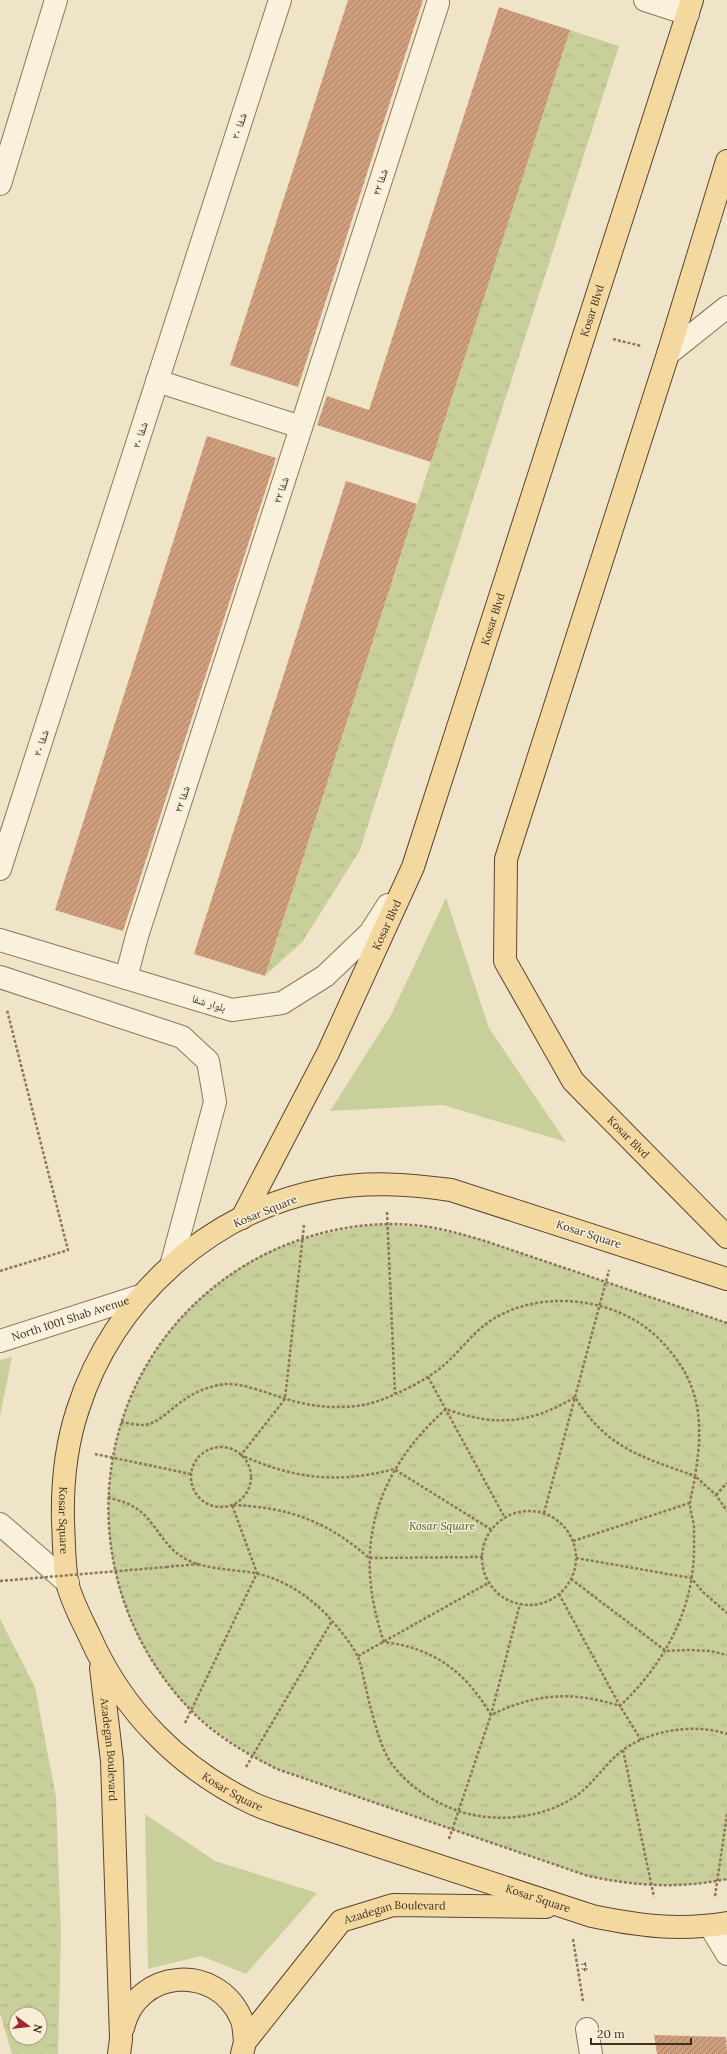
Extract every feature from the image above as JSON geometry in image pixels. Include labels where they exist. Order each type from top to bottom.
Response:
[{"type":"main road","name":"Kosar Blvd","points":[[242,1218],[328,1053],[413,868],[690,7]]},
{"type":"main road","name":"Kosar Blvd","points":[[727,161],[668,354],[506,859],[505,962],[573,1081],[727,1237]]},
{"type":"main road","name":"Kosar Square","points":[[718,1924],[677,1928],[634,1925],[592,1916],[263,1807],[217,1784],[172,1750],[151,1731],[123,1697],[100,1661],[68,1583],[64,1538],[63,1494],[68,1448],[77,1409],[93,1369],[114,1331],[140,1296],[171,1266],[205,1239],[242,1218],[282,1201],[308,1194],[366,1184],[409,1185],[451,1190],[727,1279]]},
{"type":"main road","name":"Azadegan Boulevard","points":[[100,1661],[112,1761],[120,2046]]},
{"type":"main road","name":"Azadegan Boulevard","points":[[243,2048],[341,1921],[393,1905],[568,1907]]},
{"type":"main road","points":[[120,2046],[126,2016],[140,1996],[161,1983],[184,1978],[208,1984],[228,1998],[241,2018],[243,2048]]},
{"type":"street","points":[[0,184],[56,0]]},
{"type":"street","name":"شفا ۲۰","points":[[0,869],[280,0]]},
{"type":"street","points":[[645,0],[690,7]]},
{"type":"street","name":"شفا ۲۲","points":[[126,978],[138,936],[438,3]]},
{"type":"street","points":[[668,354],[727,307]]},
{"type":"street","points":[[157,381],[301,427]]},
{"type":"street","name":"بلوار شفا","points":[[0,940],[232,1010],[282,1003],[325,976],[370,933],[413,868]]},
{"type":"street","points":[[0,976],[182,1038],[208,1062],[215,1102],[171,1266]]},
{"type":"street","name":"North 1001 Shab Avenue","points":[[0,1341],[140,1296]]},
{"type":"street","points":[[0,1524],[68,1583]]},
{"type":"street","points":[[718,1924],[727,1954]]},
{"type":"street","points":[[587,2029],[591,2054]]},
{"type":"path","points":[[586,331],[668,354]]},
{"type":"path","points":[[0,1271],[68,1250],[6,1006]]},
{"type":"path","points":[[386,1184],[394,1394]]},
{"type":"path","points":[[241,1455],[285,1399],[308,1194]]},
{"type":"path","points":[[727,1323],[606,1281],[449,1230],[412,1225],[387,1225],[336,1230],[302,1238],[265,1254],[232,1273],[202,1296],[176,1323],[153,1354],[135,1387],[121,1422],[112,1457],[108,1497],[108,1535],[114,1572],[125,1608],[141,1643],[161,1675],[191,1710],[212,1730],[253,1757],[277,1769],[588,1876],[625,1884],[652,1885],[700,1884],[727,1879]]},
{"type":"path","points":[[544,1513],[616,1243]]},
{"type":"path","points":[[121,1422],[145,1425],[164,1416],[194,1393],[228,1384],[265,1391],[285,1399],[312,1406],[341,1408],[368,1404],[394,1394],[428,1377],[444,1366],[481,1327],[519,1307],[556,1300],[574,1301],[599,1305],[627,1315],[642,1325],[666,1346],[681,1365],[696,1399],[700,1422],[700,1446],[690,1503],[694,1534],[691,1578],[677,1628],[666,1651],[641,1685],[620,1706]]},
{"type":"path","points":[[428,1377],[505,1518]]},
{"type":"path","points":[[446,1409],[483,1420],[502,1421],[540,1414],[558,1407],[575,1397]]},
{"type":"path","points":[[575,1397],[594,1424],[618,1445],[633,1453],[695,1476],[716,1495],[727,1511]]},
{"type":"path","points":[[384,1642],[372,1601],[369,1580],[369,1558],[376,1512],[394,1469],[409,1447],[422,1432],[446,1409]]},
{"type":"path","points":[[483,1557],[369,1558],[350,1542],[329,1528],[306,1517],[282,1510],[257,1506],[232,1505],[220,1507],[208,1504],[198,1497],[192,1486],[191,1474],[196,1461],[204,1452],[217,1447],[230,1448],[241,1455],[283,1471],[327,1479],[372,1475],[394,1469],[492,1530]]},
{"type":"path","points":[[68,1448],[191,1474]]},
{"type":"path","points":[[232,1505],[242,1498],[249,1488],[251,1476],[248,1465],[241,1455]]},
{"type":"path","points":[[716,1495],[727,1483]]},
{"type":"path","points":[[108,1497],[135,1507],[148,1520],[167,1545],[177,1554],[186,1559],[222,1569],[257,1573],[278,1581],[298,1592],[316,1605],[332,1621],[358,1656],[372,1712],[387,1756],[401,1775],[415,1787],[446,1806],[459,1811],[500,1818],[525,1815],[554,1807],[581,1792],[623,1750],[641,1740],[668,1732],[686,1730],[704,1729],[727,1734]]},
{"type":"path","points":[[573,1541],[690,1503]]},
{"type":"path","points":[[172,1750],[257,1573],[232,1505]]},
{"type":"path","points":[[530,1511],[544,1513],[556,1519],[566,1528],[573,1541],[576,1558],[571,1579],[559,1594],[540,1603],[520,1604],[508,1600],[497,1592],[484,1570],[483,1557],[485,1543],[492,1530],[505,1518],[517,1512],[530,1511]]},
{"type":"path","points":[[576,1558],[691,1578],[711,1600],[727,1613]]},
{"type":"path","points":[[0,1581],[202,1564]]},
{"type":"path","points":[[571,1579],[666,1651],[710,1651],[727,1655]]},
{"type":"path","points":[[358,1656],[490,1582]]},
{"type":"path","points":[[559,1594],[620,1706],[641,1740]]},
{"type":"path","points":[[440,1866],[491,1714],[520,1604]]},
{"type":"path","points":[[232,1792],[332,1621]]},
{"type":"path","points":[[384,1642],[401,1644],[418,1649],[447,1664],[473,1686],[491,1714]]},
{"type":"path","points":[[491,1714],[526,1700],[564,1696],[602,1701],[620,1706]]},
{"type":"path","points":[[623,1750],[661,1926]]},
{"type":"path","points":[[718,1924],[717,1881],[727,1814]]},
{"type":"path","name":"۳۶","points":[[568,1907],[587,2029]]},
{"type":"green space","points":[[570,30],[619,46],[360,850],[303,941],[265,976]]},
{"type":"green space","points":[[446,898],[489,1028],[566,1142],[443,1105],[330,1111],[391,1015]]},
{"type":"green space","name":"Kosar Square","points":[[374,1225],[430,1228],[485,1241],[727,1323],[727,1879],[691,1884],[657,1885],[623,1882],[588,1876],[277,1769],[228,1740],[198,1717],[160,1674],[130,1618],[113,1559],[108,1499],[116,1440],[136,1384],[168,1333],[211,1289],[264,1254],[277,1248],[318,1235]]},
{"type":"green space","points":[[12,1357],[0,1416],[0,1360]]},
{"type":"green space","points":[[0,1619],[35,1687],[56,1797],[61,1933],[58,2054],[12,2054],[10,2046],[48,2046],[48,2006],[8,2006],[8,2040],[0,2013]]},
{"type":"green space","points":[[145,1814],[215,1861],[317,1893],[246,1974],[201,1956],[148,1969]]},
{"type":"building","points":[[348,0],[423,0],[298,387],[230,365]]},
{"type":"building","points":[[499,7],[570,30],[431,462],[317,425],[327,396],[369,410]]},
{"type":"building","points":[[207,436],[276,458],[123,931],[55,910]]},
{"type":"building","points":[[346,481],[417,504],[265,976],[194,954]]},
{"type":"building","points":[[654,2035],[726,2037],[727,2054],[657,2054]]}]
